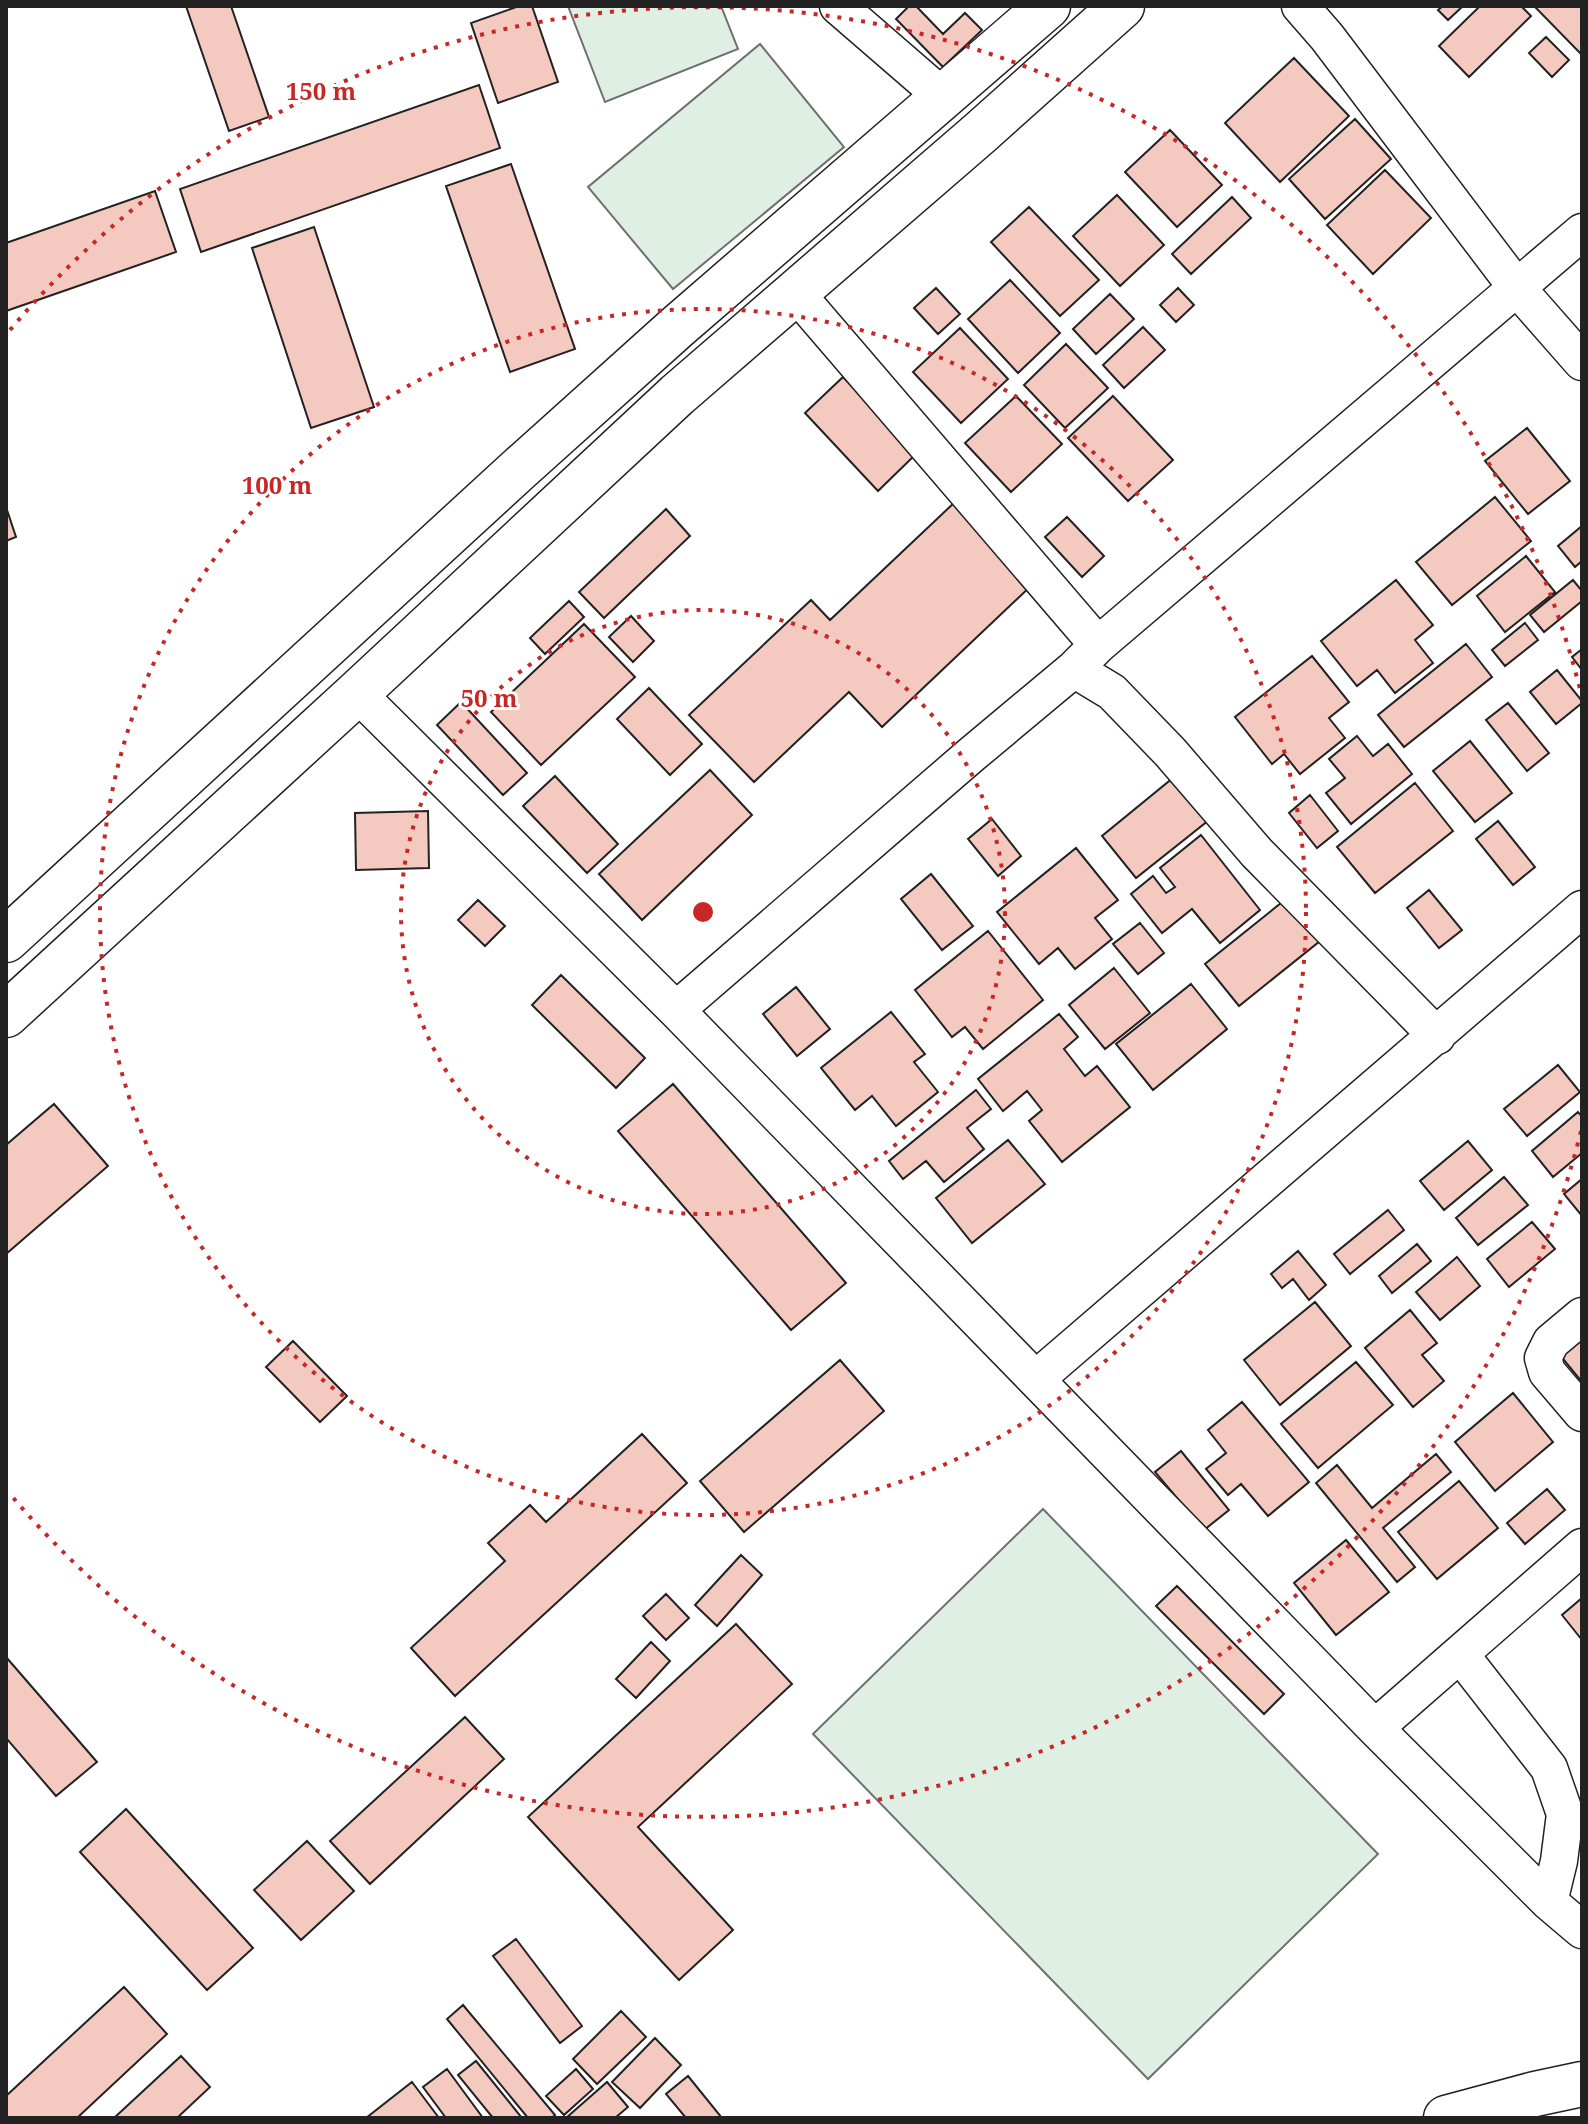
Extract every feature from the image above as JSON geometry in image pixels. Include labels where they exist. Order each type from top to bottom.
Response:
[{"type":"main road","points":[[6,940],[676,328],[1048,6]]},
{"type":"main road","points":[[6,1015],[677,395],[1122,6]]},
{"type":"main road","points":[[1446,2118],[1582,2084]]},
{"type":"street","points":[[838,6],[942,96]]},
{"type":"street","points":[[1300,6],[1327,37],[1517,288],[1582,362]]},
{"type":"street","points":[[676,1010],[1582,232]]},
{"type":"street","points":[[795,292],[1112,692],[1170,752],[1257,853],[1437,1036]]},
{"type":"street","points":[[357,693],[676,1010],[1375,1728],[1549,1902],[1582,1930]]},
{"type":"street","points":[[1036,1379],[1582,909]]},
{"type":"street","points":[[1582,1316],[1551,1342],[1543,1358],[1547,1372],[1582,1413]]},
{"type":"street","points":[[1375,1728],[1582,1547]]},
{"type":"street","points":[[1460,1654],[1549,1768],[1565,1814],[1559,1861],[1549,1902]]},
{"type":"green space","points":[[568,6],[721,6],[738,49],[605,102]]},
{"type":"green space","points":[[760,44],[844,147],[673,289],[588,187]]},
{"type":"green space","points":[[1043,1509],[1378,1854],[1148,2079],[813,1734]]},
{"type":"building","points":[[186,6],[231,6],[269,117],[229,131]]},
{"type":"building","points":[[519,6],[532,6],[558,82],[498,103],[471,23]]},
{"type":"building","points":[[909,6],[916,6],[943,34],[965,13],[982,30],[943,67],[896,19]]},
{"type":"building","points":[[1443,6],[1463,6],[1448,20],[1438,10]]},
{"type":"building","points":[[1480,6],[1521,6],[1531,16],[1469,77],[1439,46]]},
{"type":"building","points":[[1582,6],[1582,55],[1535,7]]},
{"type":"building","points":[[1546,37],[1569,60],[1552,77],[1529,53]]},
{"type":"building","points":[[1294,58],[1349,116],[1280,182],[1225,123]]},
{"type":"building","points":[[479,85],[500,148],[201,252],[180,189]]},
{"type":"building","points":[[1355,119],[1391,159],[1325,219],[1289,179]]},
{"type":"building","points":[[1170,130],[1222,185],[1177,227],[1125,172]]},
{"type":"building","points":[[511,164],[575,349],[510,372],[446,186]]},
{"type":"building","points":[[1385,170],[1431,218],[1373,274],[1327,225]]},
{"type":"building","points":[[155,191],[176,252],[6,311],[6,243]]},
{"type":"building","points":[[1117,195],[1164,245],[1120,286],[1073,236]]},
{"type":"building","points":[[1232,197],[1251,218],[1191,274],[1172,254]]},
{"type":"building","points":[[1029,207],[1099,280],[1060,316],[991,242]]},
{"type":"building","points":[[314,227],[374,407],[311,428],[252,248]]},
{"type":"building","points":[[1010,280],[1060,333],[1018,373],[968,319]]},
{"type":"building","points":[[936,288],[960,314],[938,334],[914,308]]},
{"type":"building","points":[[1178,288],[1194,305],[1176,322],[1160,305]]},
{"type":"building","points":[[1110,294],[1134,319],[1096,354],[1073,329]]},
{"type":"building","points":[[1143,327],[1165,350],[1124,388],[1103,365]]},
{"type":"building","points":[[960,328],[1008,379],[961,423],[913,372]]},
{"type":"building","points":[[1066,344],[1108,388],[1065,428],[1024,385]]},
{"type":"building","points":[[843,377],[916,454],[878,491],[805,413]]},
{"type":"building","points":[[1016,396],[1062,444],[1011,492],[965,443]]},
{"type":"building","points":[[1113,396],[1173,460],[1128,501],[1068,438]]},
{"type":"building","points":[[1527,428],[1570,481],[1528,514],[1485,461]]},
{"type":"building","points":[[1495,497],[1531,541],[1452,605],[1416,562]]},
{"type":"building","points":[[956,501],[1033,584],[882,727],[849,692],[754,782],[689,715],[811,600],[830,620]]},
{"type":"building","points":[[6,507],[16,537],[6,541]]},
{"type":"building","points":[[666,509],[690,536],[604,618],[579,592]]},
{"type":"building","points":[[1067,517],[1104,556],[1082,577],[1045,537]]},
{"type":"building","points":[[1582,526],[1582,561],[1575,567],[1558,546]]},
{"type":"building","points":[[1526,556],[1555,592],[1505,632],[1477,596]]},
{"type":"building","points":[[1396,580],[1433,625],[1415,640],[1433,663],[1395,693],[1377,670],[1357,686],[1321,641]]},
{"type":"building","points":[[1573,580],[1582,591],[1582,601],[1544,632],[1530,615]]},
{"type":"building","points":[[569,601],[584,617],[545,654],[530,638]]},
{"type":"building","points":[[631,616],[654,641],[633,662],[609,637]]},
{"type":"building","points":[[1525,623],[1538,640],[1505,666],[1492,650]]},
{"type":"building","points":[[584,624],[635,677],[541,765],[491,712]]},
{"type":"building","points":[[1466,644],[1492,677],[1404,747],[1378,715]]},
{"type":"building","points":[[1582,649],[1582,670],[1572,657]]},
{"type":"building","points":[[1312,656],[1349,702],[1329,718],[1345,738],[1300,774],[1284,754],[1272,764],[1235,717]]},
{"type":"building","points":[[1557,670],[1582,703],[1556,724],[1530,692]]},
{"type":"building","points":[[649,688],[702,744],[670,775],[617,719]]},
{"type":"building","points":[[461,702],[527,773],[503,795],[437,725]]},
{"type":"building","points":[[1508,703],[1549,753],[1527,771],[1486,720]]},
{"type":"building","points":[[1357,736],[1373,756],[1388,744],[1412,774],[1351,824],[1326,793],[1345,778],[1329,759]]},
{"type":"building","points":[[1470,741],[1512,793],[1475,822],[1433,771]]},
{"type":"building","points":[[710,770],[752,815],[642,920],[599,874]]},
{"type":"building","points":[[1179,773],[1214,816],[1136,878],[1102,836]]},
{"type":"building","points":[[555,776],[618,844],[587,873],[523,806]]},
{"type":"building","points":[[1415,783],[1453,831],[1375,893],[1337,847]]},
{"type":"building","points":[[1310,795],[1338,831],[1317,848],[1289,813]]},
{"type":"building","points":[[428,811],[429,868],[356,870],[355,813]]},
{"type":"building","points":[[992,819],[1021,856],[998,876],[968,839]]},
{"type":"building","points":[[1498,821],[1535,867],[1513,885],[1476,839]]},
{"type":"building","points":[[1201,835],[1260,910],[1220,943],[1192,909],[1162,933],[1131,894],[1153,876],[1166,893],[1175,887],[1160,868]]},
{"type":"building","points":[[1076,848],[1118,900],[1095,918],[1112,939],[1075,969],[1058,948],[1039,964],[997,912]]},
{"type":"building","points":[[931,874],[973,926],[942,950],[901,899]]},
{"type":"building","points":[[1429,890],[1462,930],[1439,948],[1407,908]]},
{"type":"building","points":[[1286,899],[1320,941],[1239,1006],[1205,964]]},
{"type":"building","points":[[478,900],[505,926],[485,946],[458,920]]},
{"type":"building","points":[[1140,923],[1164,953],[1138,974],[1113,944]]},
{"type":"building","points":[[988,931],[1043,1000],[983,1049],[965,1027],[952,1037],[915,990]]},
{"type":"building","points":[[1114,968],[1150,1013],[1105,1049],[1069,1005]]},
{"type":"building","points":[[561,975],[645,1058],[616,1088],[532,1005]]},
{"type":"building","points":[[1191,984],[1227,1029],[1153,1090],[1116,1044]]},
{"type":"building","points":[[796,987],[830,1029],[797,1056],[763,1014]]},
{"type":"building","points":[[891,1012],[925,1054],[914,1062],[938,1092],[896,1126],[872,1096],[855,1110],[821,1068]]},
{"type":"building","points":[[1059,1014],[1078,1037],[1064,1049],[1085,1076],[1097,1066],[1130,1107],[1062,1162],[1029,1121],[1042,1110],[1027,1091],[1003,1111],[978,1079]]},
{"type":"building","points":[[1558,1065],[1580,1092],[1527,1136],[1504,1109]]},
{"type":"building","points":[[673,1084],[846,1283],[791,1330],[618,1131]]},
{"type":"building","points":[[976,1090],[991,1109],[967,1128],[984,1149],[944,1182],[926,1161],[903,1179],[889,1161]]},
{"type":"building","points":[[54,1104],[108,1166],[6,1254],[6,1145]]},
{"type":"building","points":[[1578,1112],[1582,1117],[1582,1153],[1553,1177],[1532,1151]]},
{"type":"building","points":[[1008,1140],[1045,1184],[972,1243],[936,1198]]},
{"type":"building","points":[[1468,1141],[1492,1170],[1444,1210],[1420,1181]]},
{"type":"building","points":[[1504,1177],[1528,1205],[1478,1245],[1456,1218]]},
{"type":"building","points":[[1582,1179],[1582,1216],[1564,1194]]},
{"type":"building","points":[[1388,1210],[1404,1230],[1350,1274],[1334,1254]]},
{"type":"building","points":[[1532,1222],[1555,1249],[1509,1287],[1487,1259]]},
{"type":"building","points":[[1417,1244],[1431,1261],[1392,1293],[1379,1276]]},
{"type":"building","points":[[1298,1251],[1326,1285],[1309,1300],[1293,1279],[1282,1288],[1271,1274]]},
{"type":"building","points":[[1457,1257],[1480,1286],[1440,1320],[1416,1292]]},
{"type":"building","points":[[1315,1302],[1351,1346],[1280,1405],[1244,1360]]},
{"type":"building","points":[[1410,1310],[1437,1343],[1422,1355],[1444,1381],[1413,1407],[1365,1348]]},
{"type":"building","points":[[1582,1335],[1582,1382],[1559,1354]]},
{"type":"building","points":[[293,1341],[347,1396],[320,1422],[266,1367]]},
{"type":"building","points":[[840,1360],[884,1411],[744,1532],[700,1481]]},
{"type":"building","points":[[1356,1362],[1393,1405],[1318,1468],[1281,1424]]},
{"type":"building","points":[[1513,1393],[1553,1442],[1495,1491],[1455,1442]]},
{"type":"building","points":[[1242,1402],[1309,1482],[1268,1516],[1241,1484],[1228,1495],[1206,1469],[1226,1453],[1208,1430]]},
{"type":"building","points":[[642,1434],[687,1483],[455,1696],[411,1648],[505,1561],[488,1543],[530,1505],[546,1522]]},
{"type":"building","points":[[1181,1451],[1229,1510],[1204,1530],[1155,1472]]},
{"type":"building","points":[[1436,1454],[1451,1472],[1383,1528],[1415,1567],[1397,1582],[1316,1483],[1337,1465],[1372,1508]]},
{"type":"building","points":[[1459,1481],[1498,1528],[1437,1579],[1398,1532]]},
{"type":"building","points":[[1547,1489],[1565,1510],[1525,1544],[1507,1523]]},
{"type":"building","points":[[1346,1540],[1389,1592],[1336,1635],[1294,1583]]},
{"type":"building","points":[[741,1555],[762,1575],[717,1626],[695,1605]]},
{"type":"building","points":[[1177,1586],[1284,1694],[1264,1714],[1156,1606]]},
{"type":"building","points":[[666,1594],[689,1618],[666,1640],[643,1616]]},
{"type":"building","points":[[1582,1598],[1582,1640],[1562,1615]]},
{"type":"building","points":[[736,1624],[792,1684],[638,1827],[733,1930],[679,1980],[528,1817]]},
{"type":"building","points":[[651,1642],[670,1661],[636,1698],[616,1679]]},
{"type":"building","points":[[6,1657],[97,1762],[56,1796],[6,1738]]},
{"type":"building","points":[[465,1717],[504,1759],[370,1884],[330,1841]]},
{"type":"building","points":[[126,1809],[253,1948],[207,1990],[80,1852]]},
{"type":"building","points":[[307,1841],[354,1891],[301,1940],[254,1890]]},
{"type":"building","points":[[516,1939],[582,2026],[560,2043],[493,1956]]},
{"type":"building","points":[[124,1987],[167,2034],[77,2118],[6,2118],[6,2096]]},
{"type":"building","points":[[463,2005],[555,2115],[552,2118],[528,2118],[447,2019]]},
{"type":"building","points":[[621,2011],[646,2037],[597,2084],[573,2059]]},
{"type":"building","points":[[655,2038],[681,2065],[640,2108],[612,2082]]},
{"type":"building","points":[[181,2056],[210,2087],[177,2118],[114,2118]]},
{"type":"building","points":[[476,2061],[522,2118],[493,2118],[458,2075]]},
{"type":"building","points":[[447,2069],[483,2118],[446,2118],[423,2087]]},
{"type":"building","points":[[576,2069],[593,2089],[564,2115],[546,2096]]},
{"type":"building","points":[[688,2076],[722,2118],[686,2118],[666,2094]]},
{"type":"building","points":[[412,2082],[439,2118],[366,2118]]},
{"type":"building","points":[[607,2082],[628,2107],[615,2118],[566,2118]]}]
